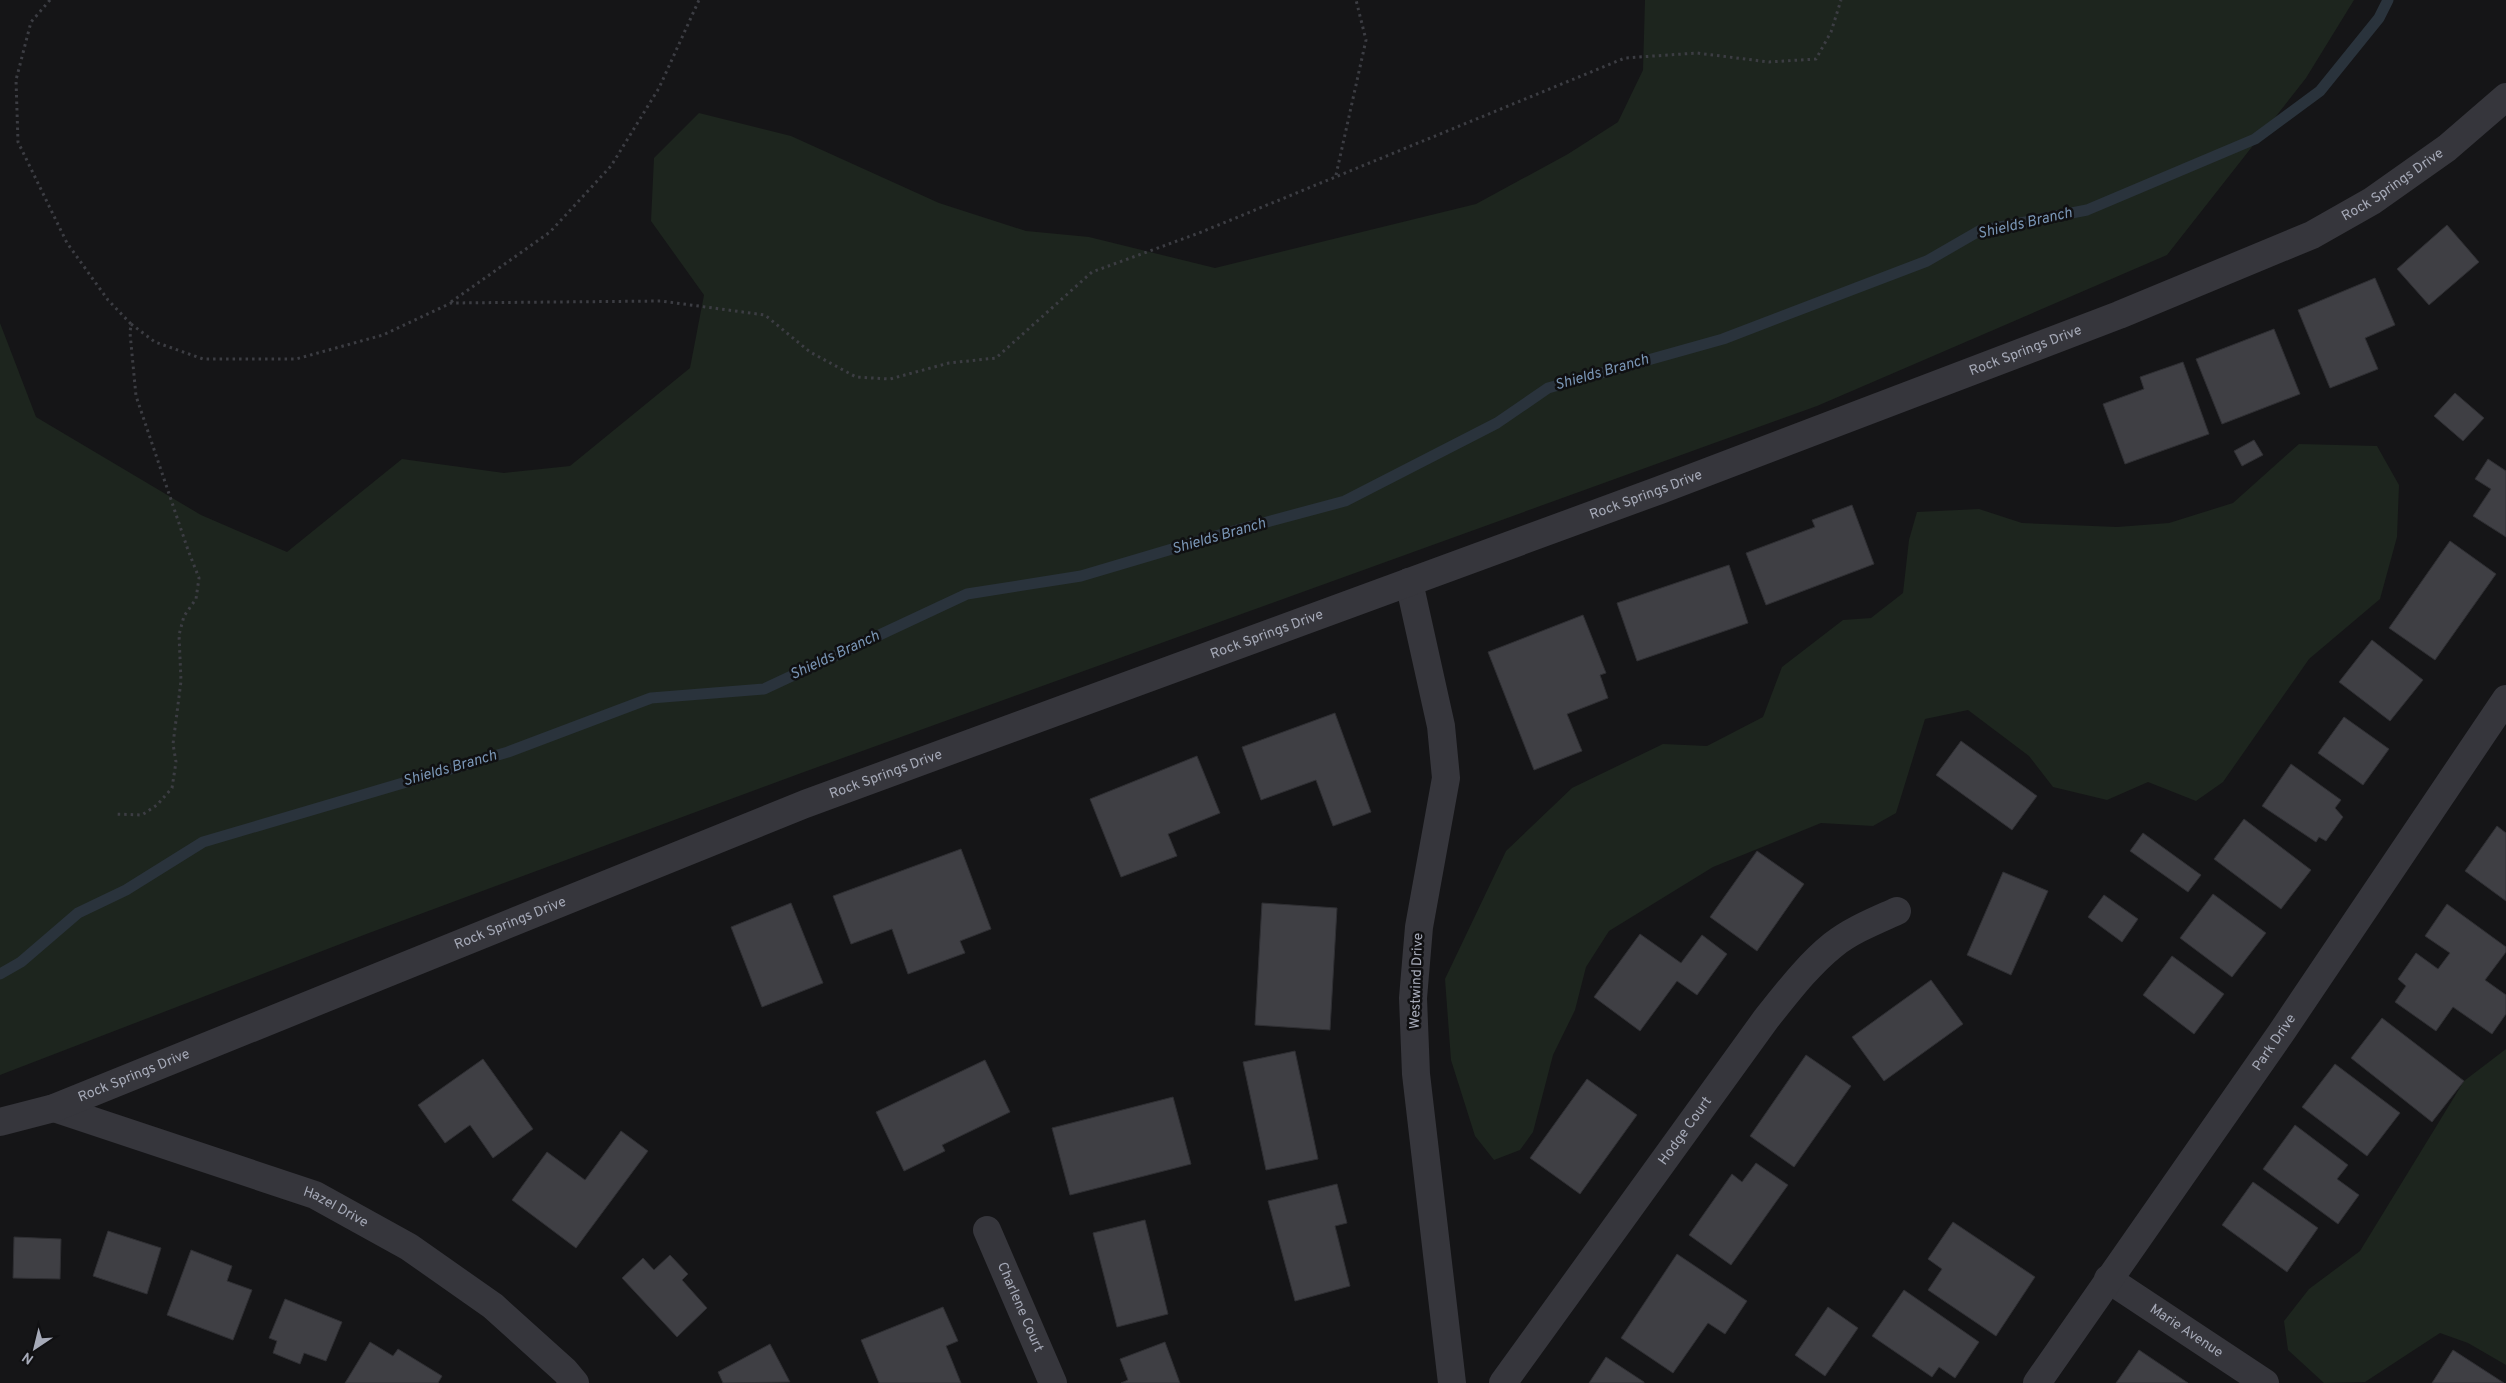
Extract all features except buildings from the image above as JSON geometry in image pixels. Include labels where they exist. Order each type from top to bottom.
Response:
[{"type":"street","name":"Rock Springs Drive","points":[[0,1122],[54,1108],[805,804],[1660,490],[2118,315],[2312,235],[2372,201],[2447,148],[2506,97]]},
{"type":"street","name":"Westwind Drive","points":[[1409,582],[1441,726],[1446,778],[1419,927],[1413,998],[1416,1074],[1452,1383]]},
{"type":"street","name":"Park Drive","points":[[2037,1383],[2281,1033],[2506,699]]},
{"type":"street","name":"Hodge Court","points":[[1503,1383],[1766,1019],[1810,965],[1834,944],[1858,929],[1897,911]]},
{"type":"street","name":"Hazel Drive","points":[[54,1108],[316,1195],[409,1247],[493,1306],[565,1370],[575,1383]]},
{"type":"street","name":"Charlene Court","points":[[987,1230],[1053,1383]]},
{"type":"street","name":"Marie Avenue","points":[[2108,1279],[2265,1383]]},
{"type":"path","points":[[50,0],[31,22],[16,80],[18,142],[67,243],[108,300],[131,324],[155,342],[203,359],[296,359],[383,335],[451,303],[550,232],[611,166],[659,88],[699,0]]},
{"type":"path","points":[[1336,176],[1366,40],[1356,0]]},
{"type":"path","points":[[451,303],[661,301],[765,315],[810,352],[856,377],[890,379],[949,362],[996,358],[1092,272],[1199,233],[1625,58],[1697,53],[1769,62],[1816,59],[1831,32],[1841,0]]},
{"type":"path","points":[[114,814],[142,815],[157,805],[172,788],[176,762],[173,744],[181,680],[179,635],[184,616],[196,598],[199,578],[136,396],[130,333],[131,324]]},
{"type":"shaded area","points":[[1645,0],[2354,0],[2306,78],[2167,255],[1817,406],[804,772],[369,933],[0,1075],[0,323],[36,417],[201,515],[287,552],[402,459],[504,473],[570,466],[690,368],[704,295],[651,221],[654,158],[699,113],[791,136],[939,203],[1026,231],[1089,237],[1215,268],[1476,204],[1568,154],[1618,122],[1643,70]]},
{"type":"shaded area","points":[[2299,444],[2377,446],[2399,485],[2397,537],[2380,599],[2309,659],[2223,782],[2196,801],[2148,782],[2107,800],[2053,787],[2029,756],[1968,710],[1925,719],[1896,813],[1873,826],[1821,823],[1713,867],[1609,931],[1586,967],[1575,1010],[1553,1055],[1533,1132],[1520,1150],[1494,1160],[1475,1136],[1451,1060],[1445,979],[1506,851],[1572,788],[1663,744],[1707,746],[1763,717],[1782,667],[1843,620],[1871,618],[1903,593],[1909,540],[1917,512],[1979,509],[2022,523],[2117,527],[2169,523],[2233,503]]},
{"type":"shaded area","points":[[2506,1049],[2506,1365],[2468,1343],[2440,1333],[2365,1382],[2324,1383],[2288,1350],[2284,1321],[2309,1289],[2360,1251],[2464,1081]]},
{"type":"waterway","name":"Shields Branch","points":[[0,974],[21,962],[78,913],[126,890],[203,842],[508,752],[651,698],[764,689],[967,594],[1081,576],[1226,533],[1345,501],[1497,423],[1548,388],[1723,339],[1927,261],[1979,231],[2087,210],[2255,139],[2320,91],[2379,18],[2388,0]]}]
